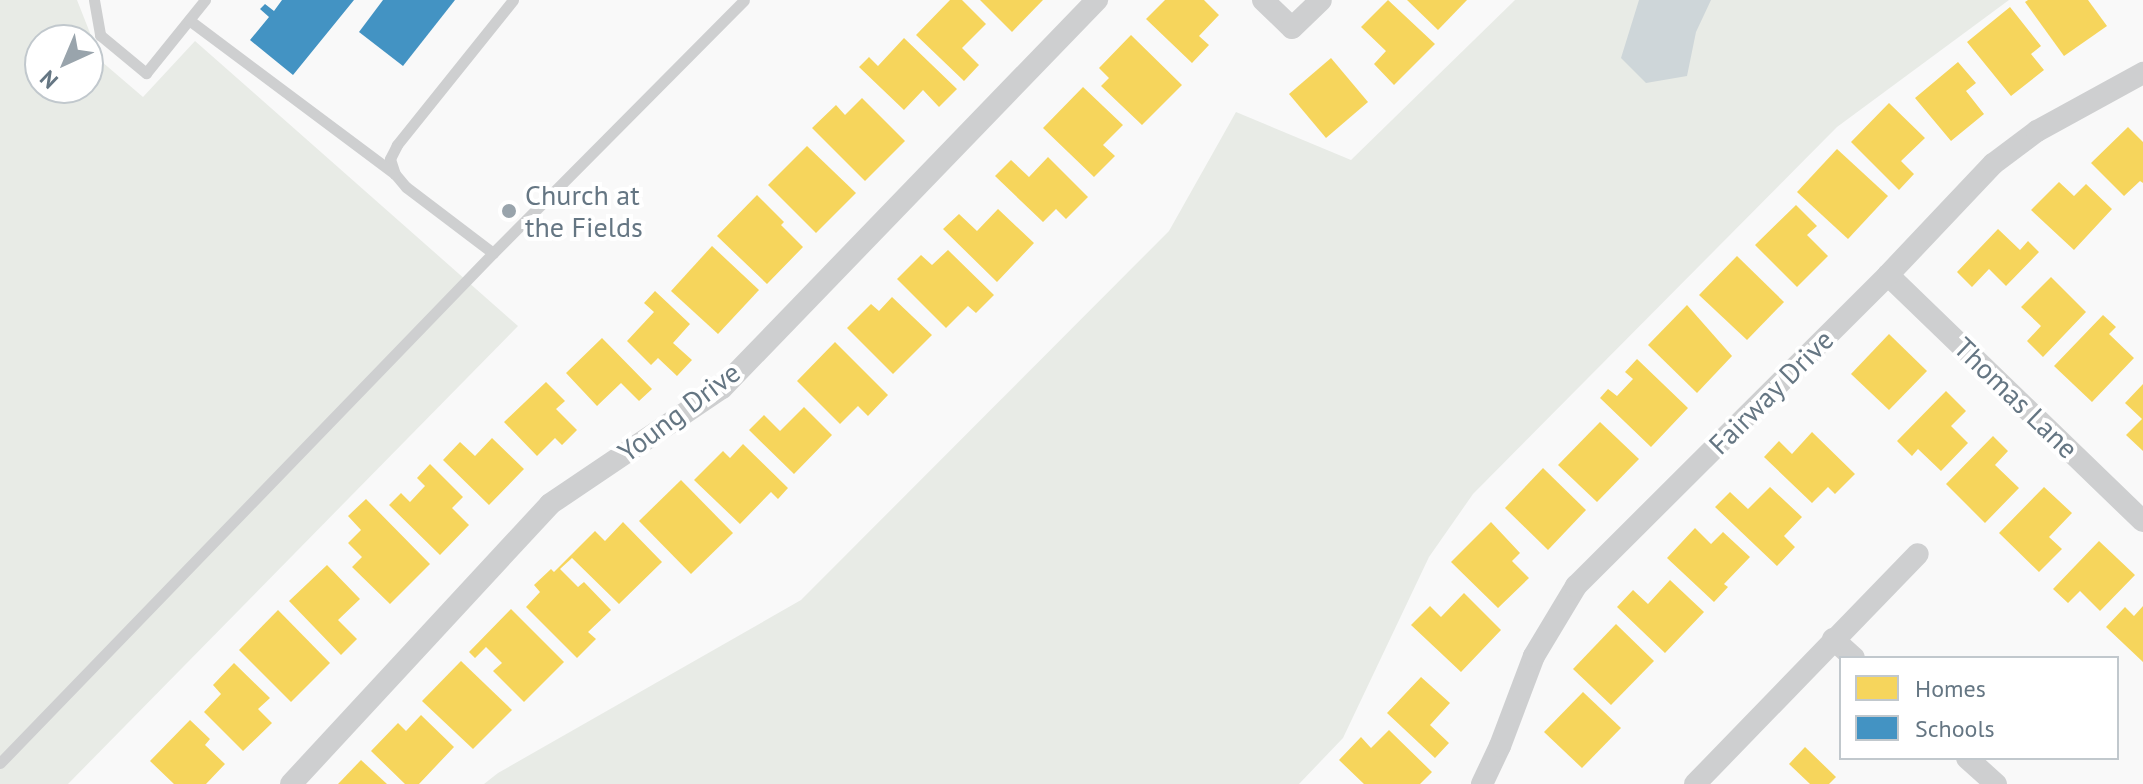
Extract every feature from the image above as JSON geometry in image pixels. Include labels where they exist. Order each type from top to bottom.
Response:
[{"type":"street","name":"Young Drive","points":[[291,784],[550,504],[722,388],[1097,0]]},
{"type":"street","points":[[1263,0],[1292,28],[1321,0]]},
{"type":"street","name":"Fairway Drive","points":[[1482,784],[1534,656],[1576,586],[1888,275],[1993,164],[2037,131],[2143,73]]},
{"type":"street","name":"Thomas Lane","points":[[1888,275],[2141,516]]},
{"type":"street","points":[[1695,784],[1918,554]]},
{"type":"street","points":[[1833,639],[1852,656]]},
{"type":"street","points":[[1969,760],[1996,784]]},
{"type":"lane","points":[[94,0],[100,35],[146,73],[205,0]]},
{"type":"lane","points":[[395,174],[390,159],[397,145],[513,0]]},
{"type":"lane","points":[[0,763],[493,253],[744,0]]},
{"type":"lane","points":[[189,20],[395,174],[406,187],[493,253]]},
{"type":"shaded area","points":[[0,0],[77,0],[86,24],[24,24],[24,104],[104,104],[104,64],[143,97],[195,41],[518,326],[68,784],[0,784]]},
{"type":"shaded area","points":[[1515,0],[2009,0],[1837,127],[1473,494],[1429,557],[1343,738],[1299,784],[484,784],[498,773],[801,600],[1169,231],[1236,112],[1351,160]]},
{"type":"shaded area","points":[[1639,0],[1711,0],[1696,32],[1687,76],[1646,83],[1621,58]]},
{"type":"building: Homes","points":[[950,0],[962,0],[986,24],[962,48],[979,65],[964,81],[916,35]]},
{"type":"building: Homes","points":[[980,0],[1043,0],[1012,32]]},
{"type":"building: Homes","points":[[1165,0],[1204,0],[1219,15],[1199,36],[1209,45],[1192,63],[1146,19]]},
{"type":"building: Homes","points":[[1388,0],[1435,44],[1394,85],[1374,64],[1386,51],[1361,27]]},
{"type":"building: Homes","points":[[1407,0],[1467,0],[1438,30]]},
{"type":"building: Homes","points":[[2088,0],[2107,26],[2064,56],[2025,2]]},
{"type":"building: Homes","points":[[2010,7],[2041,46],[2031,54],[2044,70],[2011,96],[1967,42]]},
{"type":"building: Homes","points":[[1131,35],[1182,85],[1142,125],[1101,86],[1109,78],[1099,68]]},
{"type":"building: Homes","points":[[904,38],[957,89],[939,107],[923,90],[904,110],[859,67],[869,57],[878,66]]},
{"type":"building: Homes","points":[[1331,58],[1368,102],[1326,138],[1289,94]]},
{"type":"building: Homes","points":[[1958,62],[1976,83],[1966,91],[1984,114],[1951,141],[1915,98]]},
{"type":"building: Homes","points":[[1083,87],[1123,125],[1103,145],[1115,156],[1094,177],[1043,128]]},
{"type":"building: Homes","points":[[862,98],[905,141],[865,181],[812,128],[836,105],[845,115]]},
{"type":"building: Homes","points":[[1889,103],[1925,138],[1901,161],[1914,174],[1899,190],[1851,142]]},
{"type":"building: Homes","points":[[2128,127],[2143,142],[2143,183],[2140,181],[2124,196],[2091,163]]},
{"type":"building: Homes","points":[[807,146],[856,193],[816,233],[768,185]]},
{"type":"building: Homes","points":[[1837,149],[1888,196],[1848,239],[1797,192]]},
{"type":"building: Homes","points":[[1048,157],[1088,197],[1066,219],[1056,209],[1043,222],[995,176],[1011,160],[1029,177]]},
{"type":"building: Homes","points":[[2059,182],[2074,196],[2086,184],[2112,209],[2074,250],[2031,210]]},
{"type":"building: Homes","points":[[757,195],[803,247],[767,284],[717,236]]},
{"type":"building: Homes","points":[[1796,205],[1817,226],[1807,235],[1828,256],[1797,287],[1755,245]]},
{"type":"building: Homes","points":[[998,209],[1034,243],[997,282],[943,229],[959,214],[977,231]]},
{"type":"building: Homes","points":[[1998,229],[2020,250],[2028,241],[2039,252],[2006,286],[1989,269],[1972,287],[1957,272]]},
{"type":"building: Homes","points":[[712,246],[759,290],[718,334],[671,291]]},
{"type":"building: Homes","points":[[948,250],[994,295],[976,313],[968,306],[946,328],[897,279],[921,255],[932,265]]},
{"type":"building: Homes","points":[[1737,256],[1784,302],[1747,340],[1699,295]]},
{"type":"building: Homes","points":[[2051,277],[2086,312],[2043,357],[2027,341],[2041,326],[2021,307]]},
{"type":"building: Homes","points":[[655,291],[690,324],[673,343],[692,360],[677,376],[658,358],[651,365],[627,341],[654,312],[644,303]]},
{"type":"building: Homes","points":[[892,297],[932,335],[893,374],[847,328],[871,304],[879,311]]},
{"type":"building: Homes","points":[[1687,305],[1732,356],[1697,393],[1648,345]]},
{"type":"building: Homes","points":[[2103,315],[2116,327],[2109,334],[2134,358],[2092,402],[2054,366]]},
{"type":"building: Homes","points":[[1889,334],[1927,371],[1889,410],[1851,374]]},
{"type":"building: Homes","points":[[602,338],[652,389],[639,401],[621,383],[597,406],[566,373]]},
{"type":"building: Homes","points":[[835,342],[888,395],[868,416],[858,406],[840,424],[797,381]]},
{"type":"building: Homes","points":[[1637,359],[1688,408],[1651,447],[1600,398],[1608,389],[1617,396],[1633,379],[1625,372]]},
{"type":"building: Homes","points":[[546,382],[565,401],[556,409],[577,430],[562,445],[555,438],[537,456],[504,422]]},
{"type":"building: Homes","points":[[2143,384],[2143,451],[2126,435],[2142,419],[2125,403]]},
{"type":"building: Homes","points":[[1946,391],[1966,411],[1951,426],[1968,443],[1941,471],[1918,449],[1912,456],[1897,441]]},
{"type":"building: Homes","points":[[804,407],[832,435],[794,474],[749,430],[764,415],[780,431]]},
{"type":"building: Homes","points":[[1600,422],[1639,459],[1597,502],[1558,465]]},
{"type":"building: Homes","points":[[1812,432],[1855,474],[1835,494],[1828,487],[1812,503],[1764,457],[1779,441],[1792,454]]},
{"type":"building: Homes","points":[[1993,436],[2008,451],[1995,465],[2019,488],[1985,523],[1946,484]]},
{"type":"building: Homes","points":[[492,438],[524,469],[489,505],[443,460],[460,442],[475,456]]},
{"type":"building: Homes","points":[[743,444],[788,488],[778,499],[771,492],[740,524],[694,480],[723,451],[730,458]]},
{"type":"building: Homes","points":[[430,464],[463,497],[452,508],[469,525],[440,555],[389,505],[401,493],[410,502],[425,486],[417,478]]},
{"type":"building: Homes","points":[[1543,468],[1586,510],[1548,550],[1505,508]]},
{"type":"building: Homes","points":[[681,480],[733,533],[691,574],[639,521]]},
{"type":"building: Homes","points":[[1770,487],[1802,517],[1784,536],[1795,547],[1777,566],[1715,507],[1730,492],[1748,509]]},
{"type":"building: Homes","points":[[2044,487],[2072,513],[2049,537],[2062,549],[2039,572],[1999,533]]},
{"type":"building: Homes","points":[[366,499],[430,564],[390,604],[352,567],[362,557],[348,543],[361,530],[348,516]]},
{"type":"building: Homes","points":[[623,522],[662,562],[619,604],[572,558],[560,569],[578,587],[584,582],[611,610],[588,632],[596,639],[577,658],[526,607],[540,592],[534,585],[551,569],[554,572],[595,531],[605,541]]},
{"type":"building: Homes","points":[[1491,522],[1520,553],[1512,561],[1529,578],[1498,608],[1451,562]]},
{"type":"building: Homes","points":[[1695,528],[1711,544],[1723,532],[1750,557],[1724,584],[1728,587],[1714,602],[1667,558]]},
{"type":"building: Homes","points":[[2099,541],[2135,575],[2100,611],[2080,591],[2068,603],[2053,589]]},
{"type":"building: Homes","points":[[327,565],[360,599],[338,620],[357,639],[341,655],[289,601]]},
{"type":"building: Homes","points":[[1670,580],[1704,612],[1665,653],[1617,607],[1633,590],[1648,604]]},
{"type":"building: Homes","points":[[1464,593],[1501,630],[1461,672],[1411,625],[1430,606],[1441,617]]},
{"type":"building: Homes","points":[[2143,606],[2143,662],[2106,627],[2125,607],[2134,616]]},
{"type":"building: Homes","points":[[511,609],[564,662],[524,702],[493,671],[502,663],[486,647],[475,658],[469,652]]},
{"type":"building: Homes","points":[[278,610],[330,663],[291,702],[239,650]]},
{"type":"building: Homes","points":[[1616,624],[1654,661],[1611,705],[1573,669]]},
{"type":"building: Homes","points":[[461,661],[512,710],[473,749],[422,701]]},
{"type":"building: Homes","points":[[234,663],[270,698],[258,709],[272,723],[243,751],[204,712],[221,694],[213,685]]},
{"type":"building: Homes","points":[[1421,677],[1450,703],[1430,725],[1449,743],[1435,758],[1387,713]]},
{"type":"building: Homes","points":[[1583,692],[1621,728],[1582,768],[1544,732]]},
{"type":"building: Homes","points":[[421,715],[454,747],[419,784],[405,784],[371,751],[398,723],[406,731]]},
{"type":"building: Homes","points":[[190,720],[210,739],[205,745],[225,764],[206,784],[174,784],[150,761]]},
{"type":"building: Homes","points":[[1389,730],[1432,772],[1420,784],[1364,784],[1339,760],[1361,737],[1371,748]]},
{"type":"building: Homes","points":[[1805,747],[1836,777],[1829,784],[1810,784],[1789,764]]},
{"type":"building: Homes","points":[[361,760],[387,784],[338,784]]},
{"type":"building: Schools","points":[[282,0],[354,0],[293,75],[250,40],[269,17],[260,9],[265,4],[274,11]]},
{"type":"building: Schools","points":[[383,0],[455,0],[403,66],[359,32]]},
{"type":"place","name":"Church at the Fields","points":[[509,211]]}]
